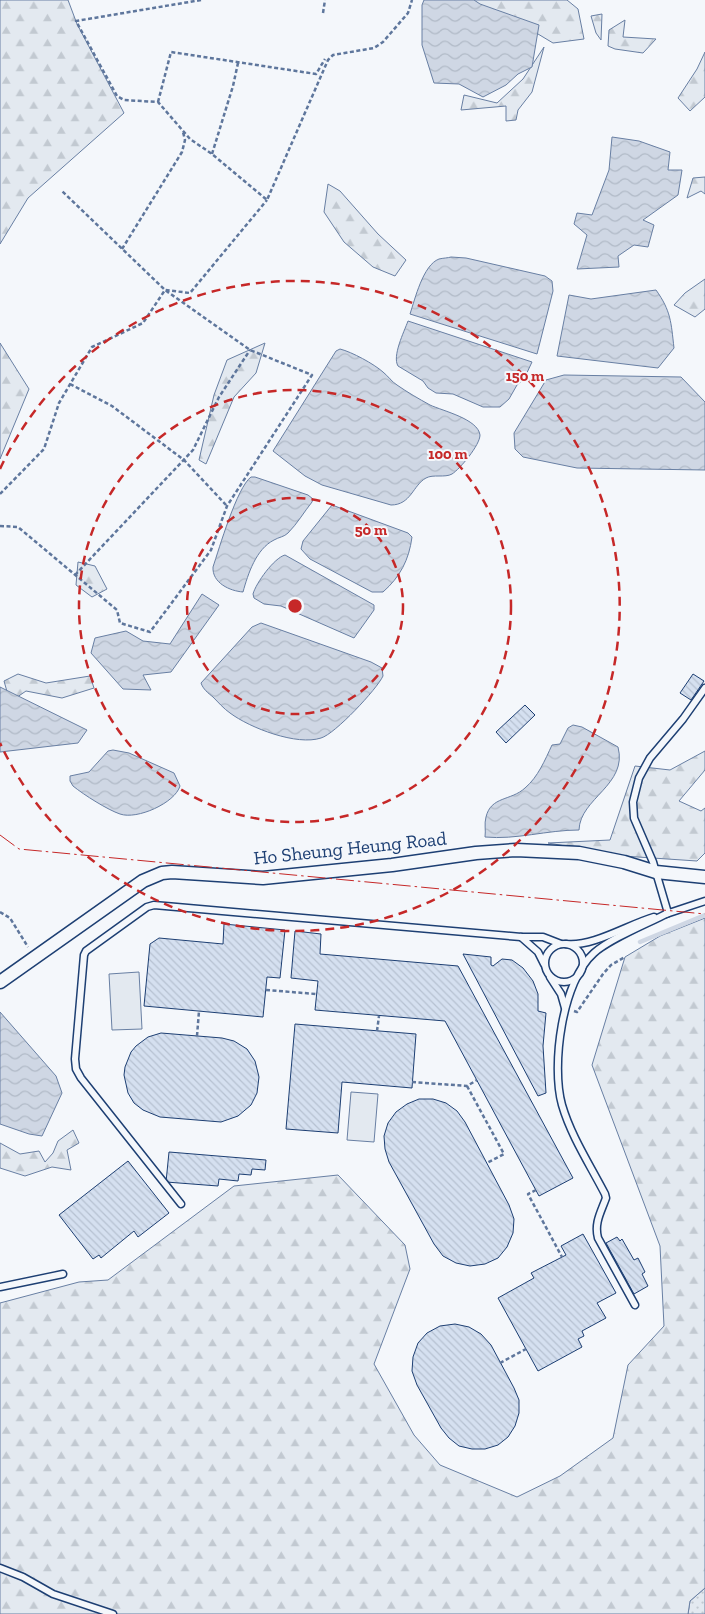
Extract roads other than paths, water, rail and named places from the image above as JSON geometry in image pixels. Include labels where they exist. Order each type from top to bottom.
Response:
[{"type":"street","name":"Ho Sheung Heung Road","points":[[0,982],[143,881],[162,873],[185,872],[263,878],[516,850],[578,853],[624,862],[656,872],[705,877]]},
{"type":"lane","points":[[668,913],[656,872],[633,812],[633,802],[636,786],[650,758],[683,720],[705,688]]},
{"type":"lane","points":[[181,1204],[81,1078],[76,1069],[75,1059],[84,955],[86,951],[147,907],[154,905],[521,938],[543,937],[563,944],[576,948],[581,955],[582,964],[580,972],[575,978],[564,982],[558,981],[547,971],[546,956],[554,946],[563,944],[576,945],[588,942],[636,922],[705,901]]},
{"type":"lane","points":[[635,1305],[598,1238],[596,1230],[597,1221],[606,1198],[570,1126],[558,1088],[560,1043],[571,992],[587,960],[601,948],[668,913]]},
{"type":"lane","points":[[521,938],[538,952],[561,994],[566,1009]]},
{"type":"lane","points":[[0,1287],[63,1274]]},
{"type":"lane","points":[[0,1568],[53,1594],[113,1614]]},
{"type":"water","points":[[424,0],[474,0],[480,4],[539,25],[532,67],[518,74],[506,85],[483,97],[459,84],[434,83],[422,45],[422,5]]},
{"type":"water","points":[[612,137],[639,141],[670,152],[668,170],[682,170],[678,195],[643,220],[654,225],[648,247],[634,245],[618,256],[619,267],[577,269],[587,235],[574,224],[577,213],[592,215],[609,170]]},
{"type":"water","points":[[451,257],[466,258],[545,276],[552,281],[553,291],[537,354],[410,314],[420,283],[428,268],[439,259]]},
{"type":"water","points":[[656,290],[665,304],[674,348],[658,368],[557,356],[569,295],[591,299]]},
{"type":"water","points":[[408,321],[532,362],[524,379],[517,385],[509,399],[500,407],[483,407],[453,394],[436,393],[428,388],[423,381],[398,366],[397,350]]},
{"type":"water","points":[[340,349],[357,355],[374,365],[395,384],[430,405],[459,416],[473,424],[478,429],[479,439],[460,467],[449,475],[426,478],[403,502],[391,505],[322,485],[305,476],[273,451],[336,351]]},
{"type":"water","points":[[564,375],[681,377],[705,402],[705,470],[577,468],[523,457],[515,449],[514,433],[546,380]]},
{"type":"water","points":[[251,477],[308,495],[313,499],[288,533],[262,549],[250,570],[243,592],[228,588],[219,582],[213,573],[213,567],[234,505]]},
{"type":"water","points":[[332,505],[408,533],[412,537],[409,553],[403,568],[383,592],[372,592],[310,559],[301,549],[303,541]]},
{"type":"water","points":[[285,555],[374,605],[374,610],[354,638],[281,606],[264,604],[254,598],[255,589],[262,578],[276,561]]},
{"type":"water","points":[[202,594],[219,605],[171,672],[143,675],[151,690],[123,689],[91,653],[95,638],[126,631],[143,641],[170,644]]},
{"type":"water","points":[[261,623],[371,662],[382,668],[383,676],[373,691],[355,710],[336,728],[321,738],[299,740],[261,730],[228,711],[206,691],[201,683],[252,627]]},
{"type":"water","points":[[0,687],[87,730],[78,743],[0,752]]},
{"type":"water","points":[[573,725],[582,727],[618,747],[619,760],[610,782],[581,819],[579,830],[497,838],[485,837],[486,817],[492,805],[520,792],[530,784],[541,768],[552,745],[560,744],[568,728]]},
{"type":"water","points":[[108,751],[129,753],[174,773],[180,786],[177,792],[154,809],[136,815],[127,815],[109,809],[73,786],[70,776],[89,772]]},
{"type":"water","points":[[0,1012],[56,1076],[62,1093],[42,1136],[29,1134],[0,1124]]},
{"type":"waterway","points":[[640,942],[705,915]]}]
